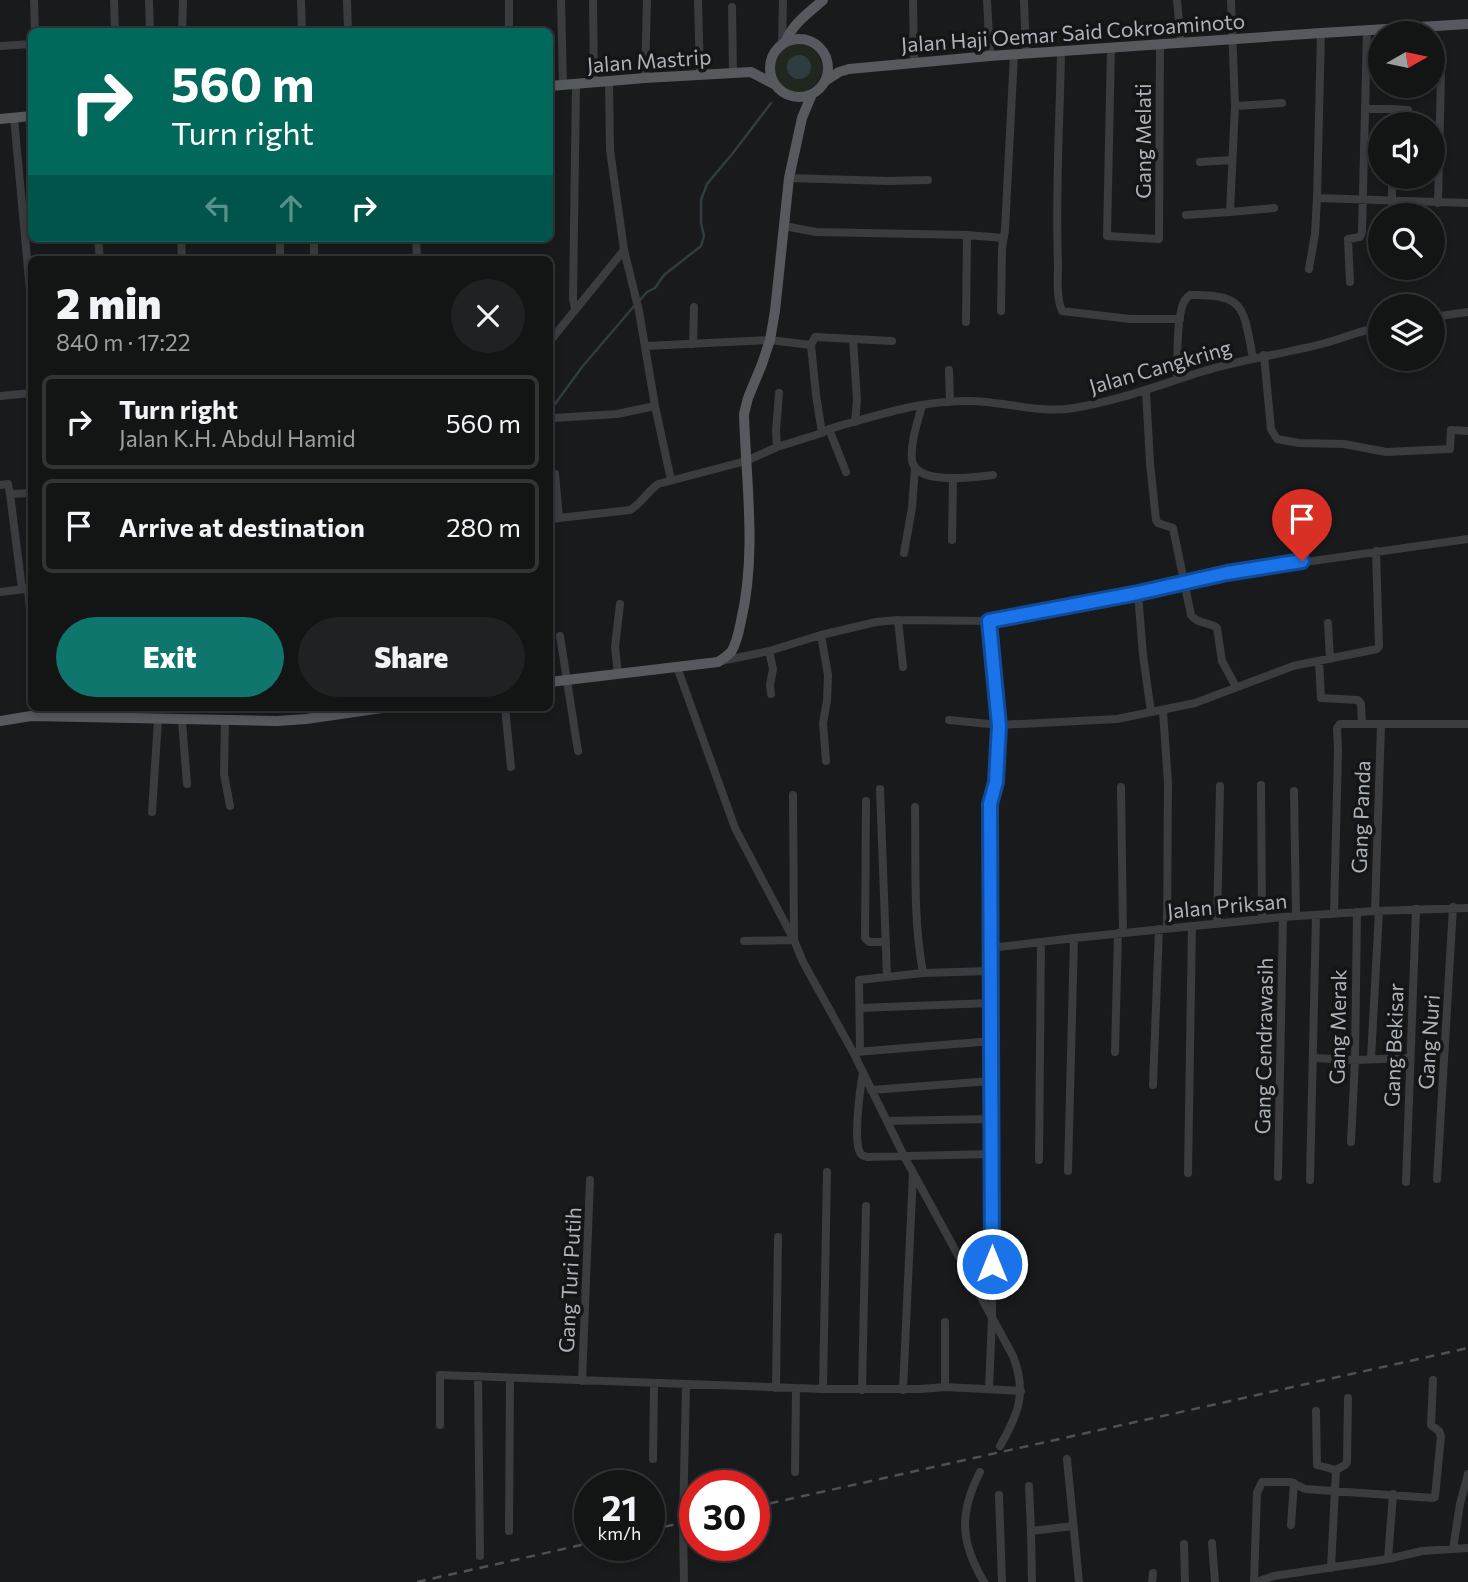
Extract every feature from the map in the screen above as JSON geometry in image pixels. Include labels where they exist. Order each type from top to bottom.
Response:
[{"type":"main road","points":[[784,42],[801,38],[810,40],[824,52],[828,71],[820,89],[803,97],[786,94],[774,83],[769,66],[775,50],[800,20],[823,0]]},
{"type":"main road","points":[[800,20],[801,38]]},
{"type":"main road","name":"Jalan Haji Oemar Said Cokroaminoto","points":[[849,69],[989,56],[1468,24]]},
{"type":"main road","points":[[751,72],[771,57]]},
{"type":"main road","points":[[827,61],[834,66],[849,69]]},
{"type":"main road","points":[[825,81],[849,69]]},
{"type":"main road","name":"Jalan Mastrip","points":[[553,86],[751,72],[774,83]]},
{"type":"main road","points":[[553,682],[718,662],[732,649],[737,638],[745,604],[749,565],[744,414],[770,340],[789,177],[802,118],[812,94]]},
{"type":"main road","points":[[794,97],[802,118]]},
{"type":"main road","points":[[0,119],[28,116]]},
{"type":"main road","points":[[0,721],[70,711],[158,720],[277,722],[361,711]]},
{"type":"street","points":[[34,0],[35,28]]},
{"type":"street","points":[[114,0],[115,28]]},
{"type":"street","points":[[149,0],[150,28]]},
{"type":"street","points":[[182,28],[183,0]]},
{"type":"street","points":[[301,0],[302,28]]},
{"type":"street","points":[[347,0],[348,28]]},
{"type":"street","points":[[509,0],[509,28]]},
{"type":"street","points":[[561,0],[563,85]]},
{"type":"street","points":[[593,0],[594,83]]},
{"type":"street","points":[[645,78],[647,0]]},
{"type":"street","points":[[698,0],[700,75]]},
{"type":"street","points":[[783,0],[784,42]]},
{"type":"street","points":[[913,0],[914,63]]},
{"type":"street","points":[[987,0],[989,56]]},
{"type":"street","points":[[1001,311],[1002,248],[1024,0]]},
{"type":"street","points":[[1177,0],[1181,43]]},
{"type":"street","points":[[1230,0],[1235,106],[1230,212]]},
{"type":"street","points":[[732,7],[733,73]]},
{"type":"street","points":[[1350,282],[1348,239],[1362,236],[1367,31]]},
{"type":"street","points":[[1309,269],[1315,234],[1320,140],[1321,33]]},
{"type":"street","points":[[0,46],[28,44]]},
{"type":"street","name":"Gang Melati","points":[[1111,48],[1107,236],[1159,239],[1160,44]]},
{"type":"street","points":[[1061,51],[1057,243],[1061,309],[1130,319],[1180,319]]},
{"type":"street","points":[[609,81],[610,150],[624,250],[639,311],[671,480]]},
{"type":"street","points":[[575,309],[576,84]]},
{"type":"street","points":[[1438,202],[1440,98]]},
{"type":"street","points":[[1235,106],[1282,103]]},
{"type":"street","points":[[1365,109],[1408,110]]},
{"type":"street","points":[[14,118],[28,269]]},
{"type":"street","points":[[1200,162],[1232,160]]},
{"type":"street","points":[[789,177],[928,180]]},
{"type":"street","points":[[1392,189],[1392,200]]},
{"type":"street","points":[[1317,198],[1468,204]]},
{"type":"street","points":[[1186,215],[1274,208]]},
{"type":"street","points":[[784,226],[816,232],[1003,238]]},
{"type":"street","points":[[966,322],[967,235]]},
{"type":"street","points":[[553,337],[624,250]]},
{"type":"street","points":[[1177,379],[1180,319],[1183,302],[1190,295],[1226,297],[1236,303],[1245,316],[1253,358]]},
{"type":"street","points":[[693,344],[694,307]]},
{"type":"street","points":[[1445,315],[1468,312]]},
{"type":"street","name":"Jalan Cangkring","points":[[554,518],[630,510],[658,484],[746,461],[826,431],[905,408],[972,401],[1056,411],[1108,403],[1177,379],[1264,355],[1326,343],[1368,329]]},
{"type":"street","points":[[846,472],[826,431],[816,395],[811,345],[816,337],[892,341]]},
{"type":"street","points":[[853,339],[857,400],[855,422]]},
{"type":"street","points":[[646,346],[770,340],[811,345]]},
{"type":"street","points":[[1264,355],[1270,422],[1273,435],[1277,439],[1357,446],[1387,452],[1438,450],[1450,449],[1451,430],[1468,431]]},
{"type":"street","points":[[950,370],[950,402]]},
{"type":"street","points":[[0,389],[0,396],[28,394]]},
{"type":"street","points":[[1146,391],[1156,520],[1173,528],[1191,615],[1199,623],[1217,628],[1222,661],[1236,687]]},
{"type":"street","points":[[778,447],[776,432],[779,393]]},
{"type":"street","points":[[904,552],[912,508],[915,468],[912,450],[922,405]]},
{"type":"street","points":[[554,418],[617,414],[655,406]]},
{"type":"street","points":[[915,468],[925,474],[953,479],[993,475]]},
{"type":"street","points":[[554,518],[555,474]]},
{"type":"street","points":[[952,540],[953,479]]},
{"type":"street","points":[[0,485],[8,484],[27,589],[0,592]]},
{"type":"street","points":[[10,494],[28,493]]},
{"type":"street","points":[[718,662],[769,651],[861,624],[898,620],[989,621],[1227,573],[1468,539]]},
{"type":"street","points":[[950,720],[999,726],[1117,719],[1195,703],[1293,666],[1379,648],[1376,551]]},
{"type":"street","points":[[1138,593],[1151,712]]},
{"type":"street","points":[[618,674],[615,647],[620,604]]},
{"type":"street","points":[[898,620],[903,667]]},
{"type":"street","points":[[989,621],[999,726],[996,782],[990,804],[992,1318],[989,1389]]},
{"type":"street","points":[[1328,623],[1329,659]]},
{"type":"street","points":[[821,635],[828,675],[823,723],[826,761]]},
{"type":"street","points":[[560,636],[578,751]]},
{"type":"street","points":[[737,638],[742,650],[752,655]]},
{"type":"street","points":[[769,651],[773,669],[771,694]]},
{"type":"street","points":[[1320,661],[1321,698],[1358,700],[1361,704],[1362,724]]},
{"type":"street","points":[[677,667],[735,828],[803,962],[856,1051],[863,1073],[904,1156],[1013,1356],[1021,1391],[1014,1422],[1000,1446]]},
{"type":"street","points":[[505,711],[511,767]]},
{"type":"street","points":[[1153,1084],[1163,928],[1168,783],[1163,711]]},
{"type":"street","points":[[152,812],[158,720]]},
{"type":"street","points":[[181,720],[187,784]]},
{"type":"street","points":[[225,720],[224,774],[230,806]]},
{"type":"street","points":[[1334,913],[1337,728],[1340,724],[1468,724]]},
{"type":"street","name":"Gang Panda","points":[[1371,1058],[1381,725]]},
{"type":"street","points":[[1261,785],[1262,919]]},
{"type":"street","points":[[1115,1052],[1120,933],[1121,786]]},
{"type":"street","points":[[1217,924],[1220,786]]},
{"type":"street","points":[[880,789],[887,976]]},
{"type":"street","points":[[1294,790],[1296,916]]},
{"type":"street","points":[[793,795],[794,940]]},
{"type":"street","points":[[866,801],[865,938],[869,942],[886,942]]},
{"type":"street","points":[[915,807],[917,927],[923,973]]},
{"type":"street","name":"Gang Nuri","points":[[1437,1179],[1453,907]]},
{"type":"street","name":"Jalan Priksan","points":[[990,948],[1283,917],[1468,908]]},
{"type":"street","name":"Gang Bekisar","points":[[1406,1182],[1416,909]]},
{"type":"street","name":"Gang Merak","points":[[1351,1142],[1357,912]]},
{"type":"street","points":[[1310,1180],[1316,915]]},
{"type":"street","name":"Gang Cendrawasih","points":[[1278,1177],[1283,917]]},
{"type":"street","points":[[1188,1173],[1192,926]]},
{"type":"street","points":[[1068,1171],[1074,938]]},
{"type":"street","points":[[744,942],[794,940]]},
{"type":"street","points":[[1040,1160],[1041,942]]},
{"type":"street","points":[[856,1051],[860,1008],[859,980],[923,973],[990,971]]},
{"type":"street","points":[[860,1008],[991,1003]]},
{"type":"street","points":[[856,1051],[992,1041]]},
{"type":"street","points":[[1312,1059],[1409,1058]]},
{"type":"street","points":[[863,1073],[858,1141],[861,1154],[867,1157],[991,1154]]},
{"type":"street","points":[[871,1090],[991,1081]]},
{"type":"street","points":[[887,1121],[991,1119]]},
{"type":"street","points":[[903,1390],[913,1170]]},
{"type":"street","points":[[823,1389],[827,1172]]},
{"type":"street","name":"Gang Turi Putih","points":[[582,1381],[590,1180]]},
{"type":"street","points":[[862,1390],[866,1206]]},
{"type":"street","points":[[776,1388],[778,1237]]},
{"type":"street","points":[[945,1322],[945,1387]]},
{"type":"street","points":[[440,1425],[440,1376],[776,1388],[903,1390],[945,1387],[1021,1391]]},
{"type":"street","points":[[478,1376],[480,1556]]},
{"type":"street","points":[[509,1531],[510,1378]]},
{"type":"street","points":[[1433,1380],[1431,1426],[1439,1431],[1441,1436],[1436,1495],[1433,1498],[1335,1492],[1305,1489],[1291,1482],[1266,1481],[1260,1484],[1257,1493],[1255,1582],[1274,1576],[1388,1559],[1422,1551],[1468,1548]]},
{"type":"street","points":[[653,1459],[654,1384]]},
{"type":"street","points":[[684,1582],[686,1385]]},
{"type":"street","points":[[795,1472],[796,1388]]},
{"type":"street","points":[[1336,1471],[1347,1462],[1348,1398]]},
{"type":"street","points":[[1316,1411],[1317,1465],[1336,1471]]},
{"type":"street","points":[[1067,1459],[1079,1582]]},
{"type":"street","points":[[1331,1568],[1336,1471]]},
{"type":"street","points":[[980,1472],[971,1489],[965,1515],[965,1540],[973,1563],[984,1582]]},
{"type":"street","points":[[1453,1549],[1468,1474]]},
{"type":"street","points":[[1291,1525],[1294,1483]]},
{"type":"street","points":[[1029,1486],[1032,1582]]},
{"type":"street","points":[[1388,1559],[1394,1494]]},
{"type":"street","points":[[999,1495],[1002,1582]]},
{"type":"street","points":[[1031,1531],[1073,1526]]},
{"type":"street","points":[[1184,1544],[1185,1582]]},
{"type":"street","points":[[1212,1544],[1216,1582]]},
{"type":"shaded area","points":[[798,44],[815,51],[822,68],[815,85],[798,92],[781,85],[774,68],[781,51]]},
{"type":"shaded area","points":[[799,55],[807,59],[811,67],[807,75],[799,79],[791,75],[787,67],[791,59]]},
{"type":"waterway","points":[[640,300],[655,288],[664,275],[701,246],[704,236],[701,200],[707,184],[771,103]]},
{"type":"waterway","points":[[553,407],[582,367],[635,305]]},
{"type":"railway","points":[[770,1503],[1468,1348]]},
{"type":"railway","points":[[665,1527],[679,1523]]},
{"type":"railway","points":[[417,1582],[574,1547]]},
{"type":"route","points":[[992,1264],[990,804],[996,782],[999,726],[989,621],[1227,573],[1302,561]]}]
